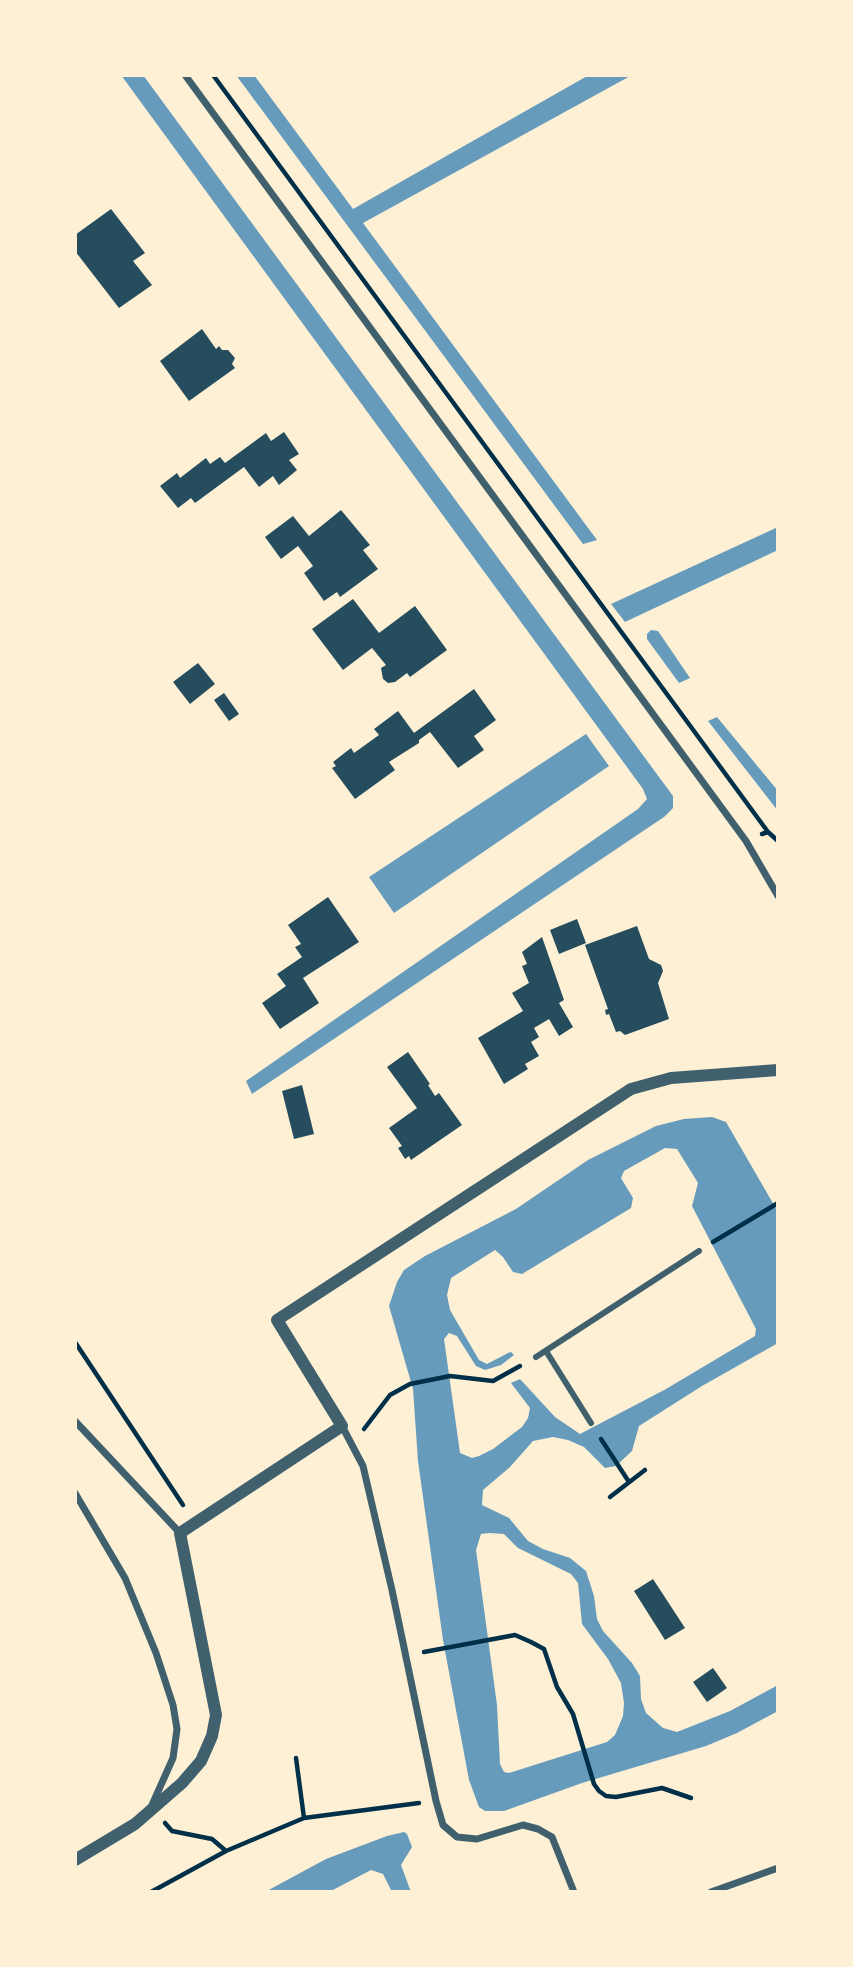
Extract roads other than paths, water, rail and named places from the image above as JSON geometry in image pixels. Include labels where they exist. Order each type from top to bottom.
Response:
[{"type":"street","points":[[185,75],[746,841],[778,896]]},
{"type":"street","points":[[573,1892],[552,1837],[538,1829],[523,1825],[477,1839],[457,1838],[443,1825],[363,1466],[353,1444],[276,1320],[631,1089],[671,1078],[778,1070]]},
{"type":"street","points":[[537,1357],[699,1251]]},
{"type":"street","points":[[546,1351],[591,1423]]},
{"type":"street","points":[[75,1420],[180,1533],[216,1716],[212,1736],[201,1761],[182,1783],[135,1824],[75,1860]]},
{"type":"street","points":[[180,1533],[342,1426]]},
{"type":"street","points":[[75,1493],[125,1578],[156,1653],[173,1705],[177,1730],[173,1758],[151,1809]]},
{"type":"street","points":[[711,1892],[778,1868]]},
{"type":"water","points":[[121,75],[143,75],[673,796],[673,808],[664,817],[252,1094],[246,1081],[638,809],[647,799],[643,789]]},
{"type":"water","points":[[236,75],[254,75],[353,209],[589,75],[632,75],[363,223],[597,540],[583,544]]},
{"type":"water","points":[[778,527],[778,550],[625,622],[611,604]]},
{"type":"water","points":[[651,630],[658,631],[690,678],[679,683],[647,639]]},
{"type":"water","points":[[717,717],[778,791],[778,811],[708,721]]},
{"type":"water","points":[[586,734],[609,766],[394,913],[369,877]]},
{"type":"water","points":[[712,1117],[726,1122],[778,1212],[778,1343],[639,1426],[632,1451],[616,1466],[605,1468],[584,1447],[568,1440],[553,1437],[533,1441],[510,1467],[483,1490],[482,1505],[509,1518],[528,1541],[570,1558],[586,1571],[594,1596],[597,1619],[603,1631],[640,1676],[641,1699],[646,1713],[663,1728],[677,1732],[730,1711],[778,1685],[778,1711],[706,1746],[582,1783],[504,1811],[485,1811],[479,1807],[469,1780],[443,1640],[418,1461],[413,1389],[389,1306],[404,1270],[425,1256],[516,1209],[588,1160],[656,1126],[684,1119]],"holes":[[[665,1148],[677,1149],[698,1183],[692,1206],[756,1329],[755,1336],[666,1389],[580,1434],[555,1417],[520,1379],[511,1383],[530,1408],[522,1427],[479,1456],[472,1458],[460,1453],[444,1339],[449,1333],[457,1336],[476,1366],[485,1370],[501,1365],[514,1355],[511,1352],[487,1364],[479,1360],[450,1310],[447,1295],[451,1278],[495,1250],[513,1272],[522,1274],[631,1208],[633,1198],[621,1178],[624,1171]],[[481,1534],[504,1534],[518,1548],[571,1574],[578,1583],[582,1624],[608,1659],[621,1683],[624,1703],[623,1716],[615,1735],[607,1742],[509,1773],[504,1772],[500,1764],[497,1705],[476,1550]]]},
{"type":"water","points":[[404,1832],[412,1847],[401,1865],[411,1892],[392,1892],[383,1874],[371,1870],[329,1892],[265,1892],[326,1859]]}]
